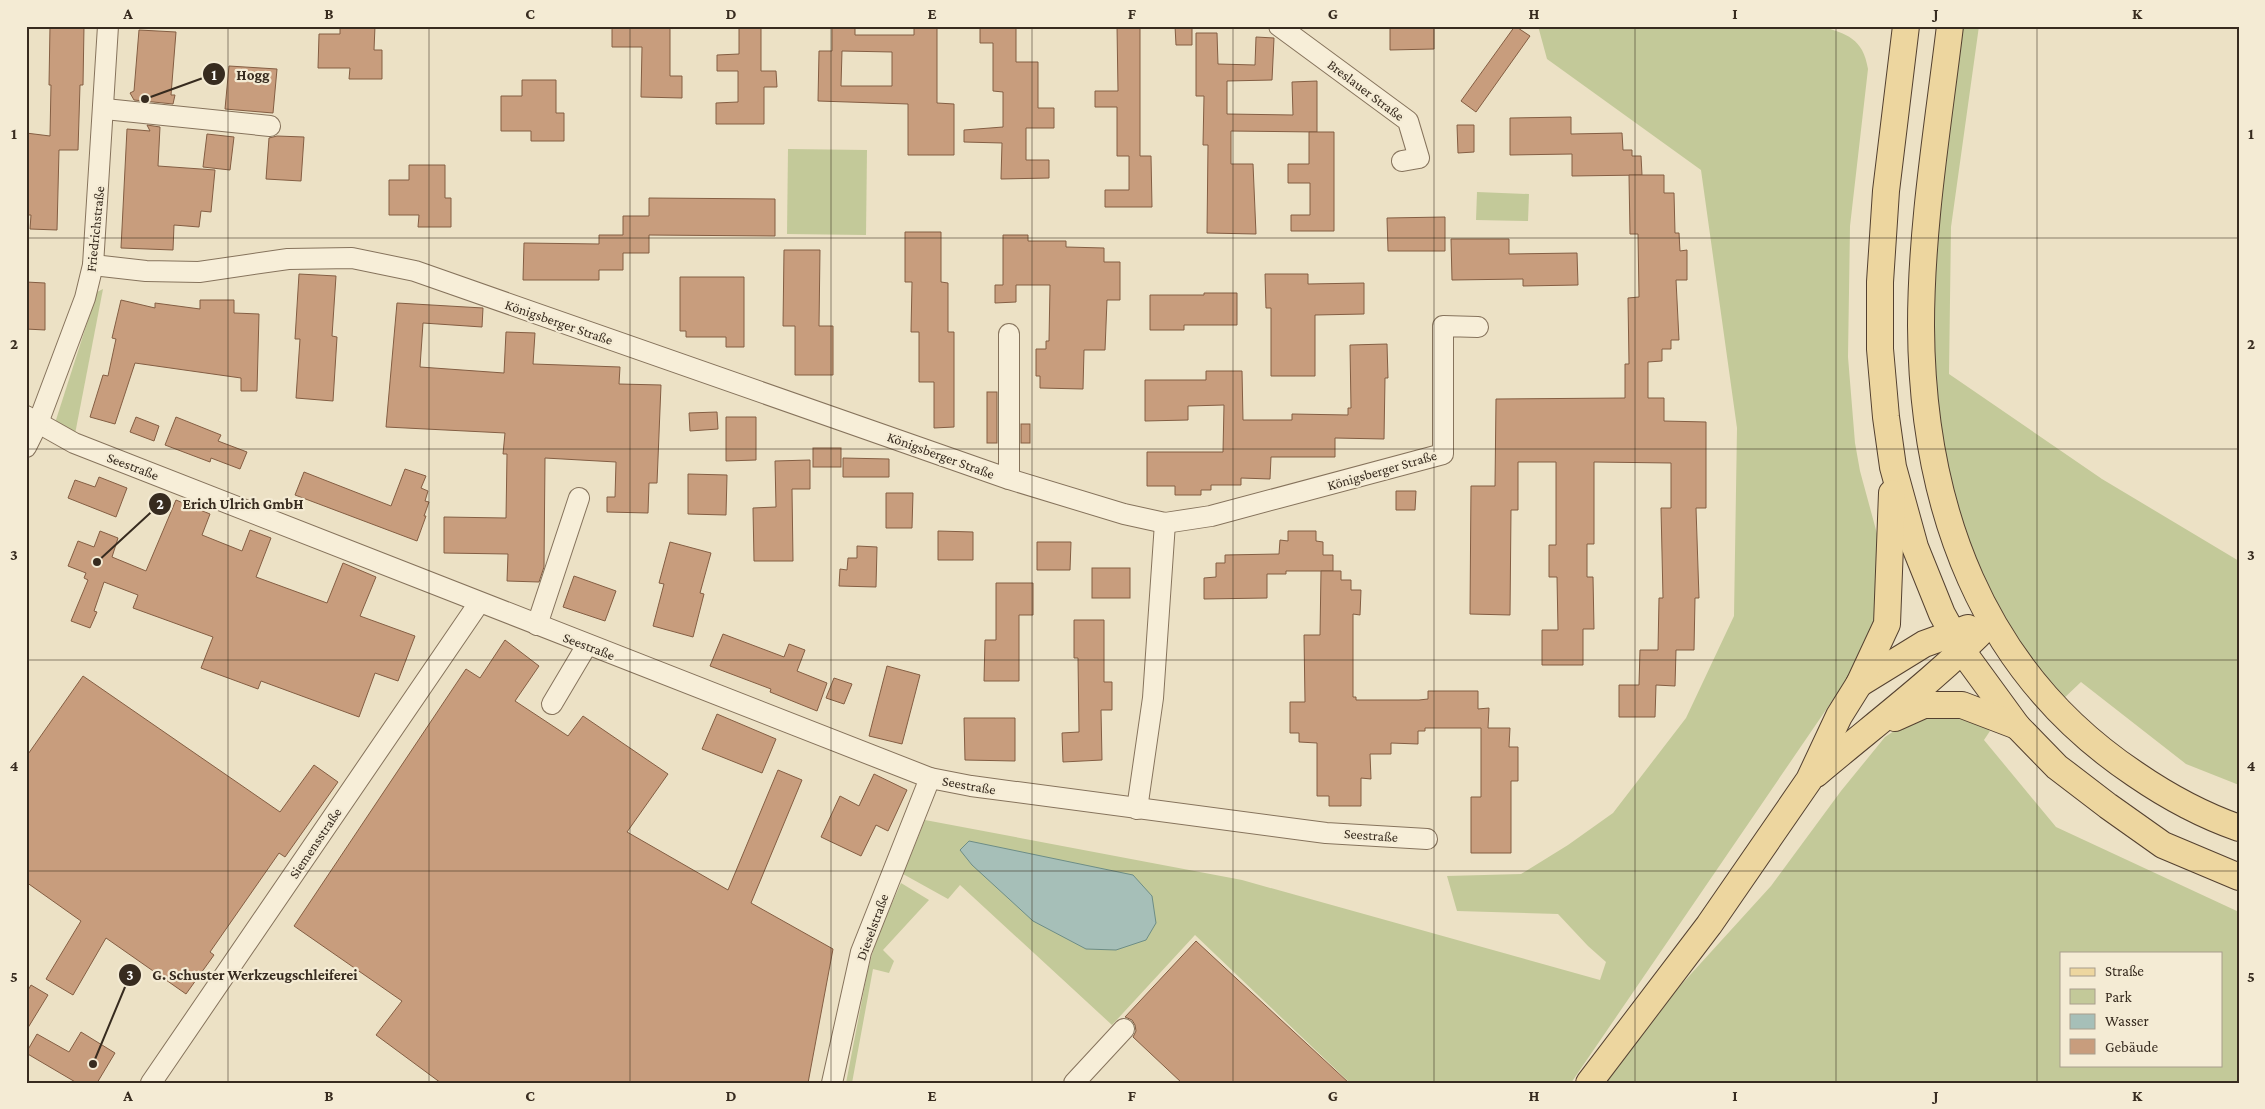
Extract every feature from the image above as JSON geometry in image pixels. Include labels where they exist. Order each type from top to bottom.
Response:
[{"type":"main road","points":[[1906,26],[1886,191],[1880,282],[1880,349],[1893,468],[1915,547],[1942,614],[1957,642],[2018,726],[2057,767],[2163,845],[2239,877]]},
{"type":"main road","points":[[1950,26],[1928,206],[1923,266],[1922,337],[1928,420],[1941,492],[1961,558],[1991,622],[2014,658],[2048,700],[2107,755],[2162,793],[2219,822],[2239,828]]},
{"type":"main road","points":[[1589,1083],[1709,925],[1809,780],[1839,716],[1859,684],[1888,624],[1893,468]]},
{"type":"main road","points":[[1809,780],[1868,730],[1957,642],[1991,622]]},
{"type":"main road","points":[[1859,684],[1924,644],[1957,642]]},
{"type":"main road","points":[[1868,730],[1924,705],[1962,705],[2018,726]]},
{"type":"street","name":"Friedrichstraße","points":[[26,447],[32,420],[85,298],[94,265],[108,26]]},
{"type":"street","name":"Breslauer Straße","points":[[1280,26],[1408,121],[1418,158],[1402,161]]},
{"type":"street","points":[[104,109],[270,126]]},
{"type":"street","name":"Königsberger Straße","points":[[94,265],[146,271],[199,272],[288,259],[352,258],[415,271],[1009,479],[1124,514],[1165,523],[1211,516],[1443,454],[1442,326],[1478,327]]},
{"type":"street","name":"Königsberger Straße","points":[[1009,479],[1010,334]]},
{"type":"street","name":"Seestraße","points":[[32,420],[74,443],[478,603],[930,778],[971,786],[1137,809],[1326,832],[1427,839]]},
{"type":"street","points":[[537,625],[579,498]]},
{"type":"street","points":[[1137,809],[1153,698],[1165,523]]},
{"type":"street","name":"Siemensstraße","points":[[151,1083],[478,603]]},
{"type":"street","points":[[552,704],[587,645]]},
{"type":"street","name":"Dieselstraße","points":[[832,1083],[861,952],[930,778]]},
{"type":"street","points":[[1074,1083],[1124,1029]]},
{"type":"green space","points":[[1538,26],[1820,26],[1846,35],[1858,44],[1862,50],[1868,69],[1850,226],[1848,357],[1855,443],[1860,471],[1879,541],[1875,624],[1858,663],[1571,1083],[1350,1083],[1195,935],[1112,1025],[960,885],[948,899],[903,874],[925,820],[1242,880],[1600,980],[1606,962],[1558,914],[1457,911],[1447,876],[1521,874],[1568,845],[1613,813],[1686,718],[1734,616],[1737,428],[1701,170],[1547,59]]},
{"type":"green space","points":[[1958,26],[1979,26],[1951,227],[1949,374],[2102,479],[2239,561],[2239,785],[2186,764],[2081,682],[2061,701],[1993,607],[1963,532],[1944,466],[1932,374],[1938,194]]},
{"type":"green space","points":[[788,149],[867,150],[866,235],[787,234]]},
{"type":"green space","points":[[1477,192],[1529,194],[1528,221],[1476,220]]},
{"type":"green space","points":[[103,289],[75,434],[55,423],[97,292]]},
{"type":"green space","points":[[1945,712],[1973,719],[1990,731],[1984,740],[2056,827],[2239,912],[2239,1083],[1606,1083],[1680,986],[1771,886],[1841,791],[1885,737],[1912,719]]},
{"type":"green space","points":[[901,883],[929,900],[883,950],[894,961],[889,973],[873,969],[852,1083],[846,1083],[868,969],[877,937]]},
{"type":"water","points":[[969,841],[1133,875],[1152,896],[1156,923],[1146,940],[1116,950],[1086,949],[1033,921],[972,865],[960,850]]},
{"type":"building","points":[[50,26],[84,26],[83,85],[80,85],[78,150],[59,150],[57,230],[30,229],[31,215],[26,215],[26,133],[50,136]]},
{"type":"building","points":[[340,26],[375,26],[374,50],[382,50],[382,79],[349,79],[350,68],[318,68],[319,34],[340,34]]},
{"type":"building","points":[[612,26],[670,26],[670,76],[682,76],[682,98],[641,97],[642,47],[612,47]]},
{"type":"building","points":[[739,26],[761,26],[761,71],[776,71],[777,87],[764,87],[764,124],[716,124],[716,103],[738,102],[738,71],[717,71],[717,55],[739,54]]},
{"type":"building","points":[[832,26],[855,26],[855,35],[914,35],[914,26],[937,26],[937,103],[954,104],[954,155],[908,155],[908,104],[818,101],[819,51],[832,51]],"holes":[[[842,51],[892,52],[892,86],[841,86]]]},
{"type":"building","points":[[1016,26],[1016,62],[1038,62],[1038,108],[1054,108],[1054,128],[1026,128],[1026,160],[1049,160],[1049,178],[1001,179],[1002,143],[964,142],[964,130],[1003,127],[1003,92],[993,91],[993,43],[980,43],[980,27]]},
{"type":"building","points":[[1117,26],[1140,26],[1140,156],[1151,156],[1152,207],[1105,207],[1105,190],[1129,190],[1129,156],[1117,156],[1117,107],[1095,107],[1095,91],[1118,91]]},
{"type":"building","points":[[1175,26],[1192,26],[1192,45],[1176,45]]},
{"type":"building","points":[[1390,26],[1434,26],[1434,49],[1390,50]]},
{"type":"building","points":[[1515,26],[1530,36],[1476,112],[1461,101]]},
{"type":"building","points":[[139,30],[176,32],[171,95],[175,95],[173,104],[134,100],[130,93],[134,91]]},
{"type":"building","points":[[1196,33],[1217,33],[1218,64],[1255,65],[1256,37],[1274,38],[1272,80],[1227,81],[1227,114],[1293,115],[1292,82],[1317,81],[1317,132],[1231,131],[1231,164],[1253,164],[1256,234],[1207,233],[1208,145],[1203,145],[1204,96],[1196,96]]},
{"type":"building","points":[[229,66],[277,69],[273,113],[225,109]]},
{"type":"building","points":[[522,80],[556,80],[556,113],[564,113],[564,141],[531,141],[531,131],[501,131],[501,96],[522,96]]},
{"type":"building","points":[[1571,117],[1571,134],[1622,133],[1623,150],[1632,150],[1632,156],[1641,156],[1642,175],[1572,176],[1572,154],[1510,155],[1510,118]]},
{"type":"building","points":[[147,125],[160,127],[158,166],[215,170],[211,212],[201,211],[199,227],[174,225],[173,250],[121,248],[127,129],[150,131]]},
{"type":"building","points":[[1457,125],[1474,125],[1474,152],[1458,153]]},
{"type":"building","points":[[1309,132],[1334,132],[1334,231],[1291,231],[1291,215],[1310,215],[1310,183],[1288,183],[1288,164],[1309,164]]},
{"type":"building","points":[[207,134],[234,137],[230,170],[203,167]]},
{"type":"building","points":[[277,136],[304,137],[301,181],[266,179],[269,138]]},
{"type":"building","points":[[409,165],[445,165],[445,198],[451,198],[451,227],[418,227],[419,215],[389,215],[389,180],[409,180]]},
{"type":"building","points":[[1629,175],[1664,175],[1664,193],[1674,193],[1675,233],[1679,233],[1680,251],[1687,250],[1687,280],[1676,280],[1679,340],[1671,340],[1671,349],[1662,349],[1662,361],[1648,362],[1648,398],[1664,398],[1664,421],[1706,422],[1706,508],[1696,508],[1699,598],[1695,598],[1694,650],[1676,650],[1675,686],[1656,685],[1655,717],[1619,717],[1619,685],[1639,685],[1640,650],[1658,650],[1659,598],[1663,598],[1661,508],[1671,508],[1671,463],[1594,462],[1594,544],[1587,544],[1587,577],[1593,577],[1594,629],[1583,629],[1583,665],[1542,665],[1542,630],[1558,630],[1557,577],[1549,577],[1549,545],[1556,545],[1556,462],[1518,462],[1518,510],[1511,510],[1510,615],[1470,614],[1471,486],[1495,486],[1496,399],[1625,398],[1625,364],[1629,364],[1628,298],[1639,297],[1638,234],[1630,234]]},
{"type":"building","points":[[649,198],[775,199],[775,236],[649,235],[649,253],[623,253],[623,270],[599,270],[599,280],[523,280],[524,243],[599,244],[599,235],[623,235],[623,216],[649,216]]},
{"type":"building","points":[[1445,217],[1445,251],[1388,251],[1387,218]]},
{"type":"building","points":[[905,232],[941,232],[941,282],[948,283],[948,332],[954,332],[954,427],[934,428],[934,382],[919,382],[919,332],[911,332],[912,282],[905,282]]},
{"type":"building","points":[[1003,235],[1028,235],[1028,241],[1066,241],[1066,247],[1104,248],[1104,262],[1120,262],[1120,300],[1107,300],[1105,350],[1084,350],[1083,389],[1040,388],[1040,376],[1036,376],[1036,349],[1046,349],[1046,341],[1049,341],[1050,285],[1016,285],[1016,302],[995,303],[995,285],[1003,285]]},
{"type":"building","points":[[1451,239],[1509,239],[1509,254],[1577,253],[1578,285],[1523,286],[1523,279],[1452,280]]},
{"type":"building","points":[[784,250],[820,250],[819,326],[833,326],[833,375],[795,375],[795,326],[783,326]]},
{"type":"building","points":[[299,274],[336,276],[332,336],[337,337],[333,401],[296,398],[300,339],[295,339]]},
{"type":"building","points":[[1265,274],[1308,274],[1308,284],[1364,283],[1364,314],[1315,315],[1315,376],[1271,376],[1271,308],[1266,308]]},
{"type":"building","points":[[680,277],[744,277],[744,347],[726,347],[726,337],[686,337],[686,331],[680,331]]},
{"type":"building","points":[[26,282],[45,283],[45,330],[26,329]]},
{"type":"building","points":[[1204,293],[1237,293],[1237,325],[1184,325],[1184,330],[1150,330],[1150,295],[1204,295]]},
{"type":"building","points":[[121,300],[155,308],[155,303],[200,309],[200,300],[234,300],[234,313],[259,314],[257,391],[241,391],[241,378],[135,363],[115,424],[90,417],[103,375],[108,376],[116,339],[112,338]]},
{"type":"building","points":[[397,303],[483,308],[482,327],[423,323],[420,367],[504,373],[506,332],[535,333],[533,364],[620,367],[619,384],[661,385],[657,483],[649,483],[648,513],[607,512],[607,497],[615,497],[616,462],[545,458],[544,567],[539,582],[507,581],[508,554],[444,553],[444,517],[506,518],[507,454],[503,454],[505,433],[386,427]]},
{"type":"building","points":[[1387,344],[1388,378],[1385,378],[1384,439],[1335,438],[1335,457],[1271,457],[1270,479],[1241,478],[1241,485],[1211,485],[1211,490],[1201,490],[1201,495],[1175,495],[1175,486],[1147,486],[1147,452],[1223,452],[1224,405],[1188,406],[1188,420],[1145,421],[1145,380],[1206,380],[1206,371],[1242,371],[1243,420],[1292,420],[1292,414],[1348,415],[1348,408],[1351,408],[1350,345]]},
{"type":"building","points":[[987,392],[997,392],[997,443],[987,443]]},
{"type":"building","points":[[717,412],[718,429],[690,431],[689,413]]},
{"type":"building","points":[[136,417],[159,426],[154,441],[130,432]]},
{"type":"building","points":[[176,417],[221,435],[218,441],[247,452],[240,469],[211,458],[210,462],[165,445]]},
{"type":"building","points":[[726,417],[756,417],[756,460],[726,461]]},
{"type":"building","points":[[1021,424],[1030,424],[1030,443],[1021,443]]},
{"type":"building","points":[[813,448],[841,448],[841,467],[813,467]]},
{"type":"building","points":[[843,458],[889,459],[889,477],[843,477]]},
{"type":"building","points":[[810,460],[810,489],[792,489],[793,561],[754,561],[753,508],[776,507],[775,461]]},
{"type":"building","points":[[405,469],[426,476],[421,488],[428,491],[425,501],[429,502],[417,541],[295,495],[304,472],[391,506]]},
{"type":"building","points":[[688,474],[727,475],[726,515],[688,514]]},
{"type":"building","points":[[99,477],[127,488],[116,517],[68,498],[75,480],[95,487]]},
{"type":"building","points":[[1396,491],[1416,491],[1415,510],[1396,510]]},
{"type":"building","points":[[886,493],[913,493],[912,528],[886,528]]},
{"type":"building","points":[[176,500],[210,514],[202,535],[242,551],[250,530],[271,538],[256,577],[327,603],[343,563],[376,577],[360,616],[415,636],[398,681],[375,673],[359,717],[261,681],[258,689],[201,668],[213,637],[133,608],[138,595],[104,582],[94,611],[97,612],[90,628],[71,621],[88,580],[84,578],[86,573],[68,566],[78,541],[94,547],[100,531],[118,538],[112,557],[146,571]]},
{"type":"building","points":[[938,531],[973,532],[973,560],[938,560]]},
{"type":"building","points":[[1288,531],[1316,531],[1316,541],[1323,542],[1323,555],[1333,555],[1333,571],[1286,571],[1286,574],[1267,574],[1267,598],[1204,599],[1204,578],[1216,577],[1216,563],[1225,563],[1225,555],[1279,554],[1280,540],[1288,541]]},
{"type":"building","points":[[670,542],[711,553],[700,593],[704,594],[693,637],[653,626],[664,584],[659,583]]},
{"type":"building","points":[[1037,542],[1071,542],[1070,570],[1037,570]]},
{"type":"building","points":[[857,546],[877,547],[876,587],[839,586],[840,569],[847,570],[848,558],[857,558]]},
{"type":"building","points":[[1092,568],[1130,568],[1130,598],[1092,598]]},
{"type":"building","points":[[1321,571],[1341,571],[1341,580],[1351,580],[1351,590],[1361,590],[1360,615],[1353,614],[1353,697],[1356,697],[1356,700],[1419,700],[1428,699],[1428,691],[1478,691],[1478,709],[1489,708],[1488,728],[1510,728],[1509,747],[1518,747],[1518,781],[1511,781],[1511,853],[1471,853],[1471,797],[1481,797],[1481,728],[1425,728],[1425,731],[1418,731],[1418,744],[1391,743],[1391,754],[1370,754],[1371,779],[1361,778],[1361,806],[1329,806],[1329,796],[1317,796],[1317,743],[1299,742],[1299,733],[1290,733],[1290,702],[1305,702],[1304,635],[1320,635]]},
{"type":"building","points":[[574,576],[616,591],[605,621],[563,607]]},
{"type":"building","points":[[996,583],[1033,583],[1033,615],[1019,615],[1019,681],[984,681],[985,640],[996,640]]},
{"type":"building","points":[[1074,620],[1104,620],[1104,682],[1112,682],[1112,710],[1101,710],[1102,760],[1063,762],[1062,733],[1079,732],[1078,658],[1074,658]]},
{"type":"building","points":[[723,634],[784,657],[789,644],[805,650],[797,671],[827,683],[817,711],[770,692],[771,689],[710,666]]},
{"type":"building","points":[[505,640],[539,666],[515,701],[568,736],[583,716],[668,774],[627,832],[728,890],[778,770],[802,780],[751,903],[833,949],[808,1083],[441,1083],[376,1035],[402,1001],[294,926],[466,669],[480,678]]},
{"type":"building","points":[[887,666],[920,675],[902,744],[869,736]]},
{"type":"building","points":[[83,676],[280,812],[314,765],[338,782],[285,857],[279,853],[210,952],[214,955],[186,994],[106,938],[73,995],[46,979],[81,921],[26,882],[26,757]]},
{"type":"building","points":[[834,678],[852,684],[844,704],[826,698]]},
{"type":"building","points":[[717,714],[776,739],[762,773],[702,749]]},
{"type":"building","points":[[964,718],[1015,718],[1015,761],[965,760]]},
{"type":"building","points":[[874,774],[907,790],[888,831],[876,825],[861,856],[821,837],[840,796],[859,806]]},
{"type":"building","points":[[1196,941],[1349,1083],[1182,1083],[1133,1037],[1136,1031],[1135,1025],[1132,1020],[1125,1017]]},
{"type":"building","points":[[31,985],[48,995],[26,1031],[26,994]]},
{"type":"building","points":[[81,1032],[115,1053],[97,1083],[77,1083],[26,1053],[37,1034],[69,1052]]},
{"type":"place","name":"Hogg","points":[[145,99]]},
{"type":"place","name":"Erich Ulrich GmbH","points":[[97,562]]},
{"type":"place","name":"G. Schuster Werkzeugschleiferei","points":[[93,1064]]}]
